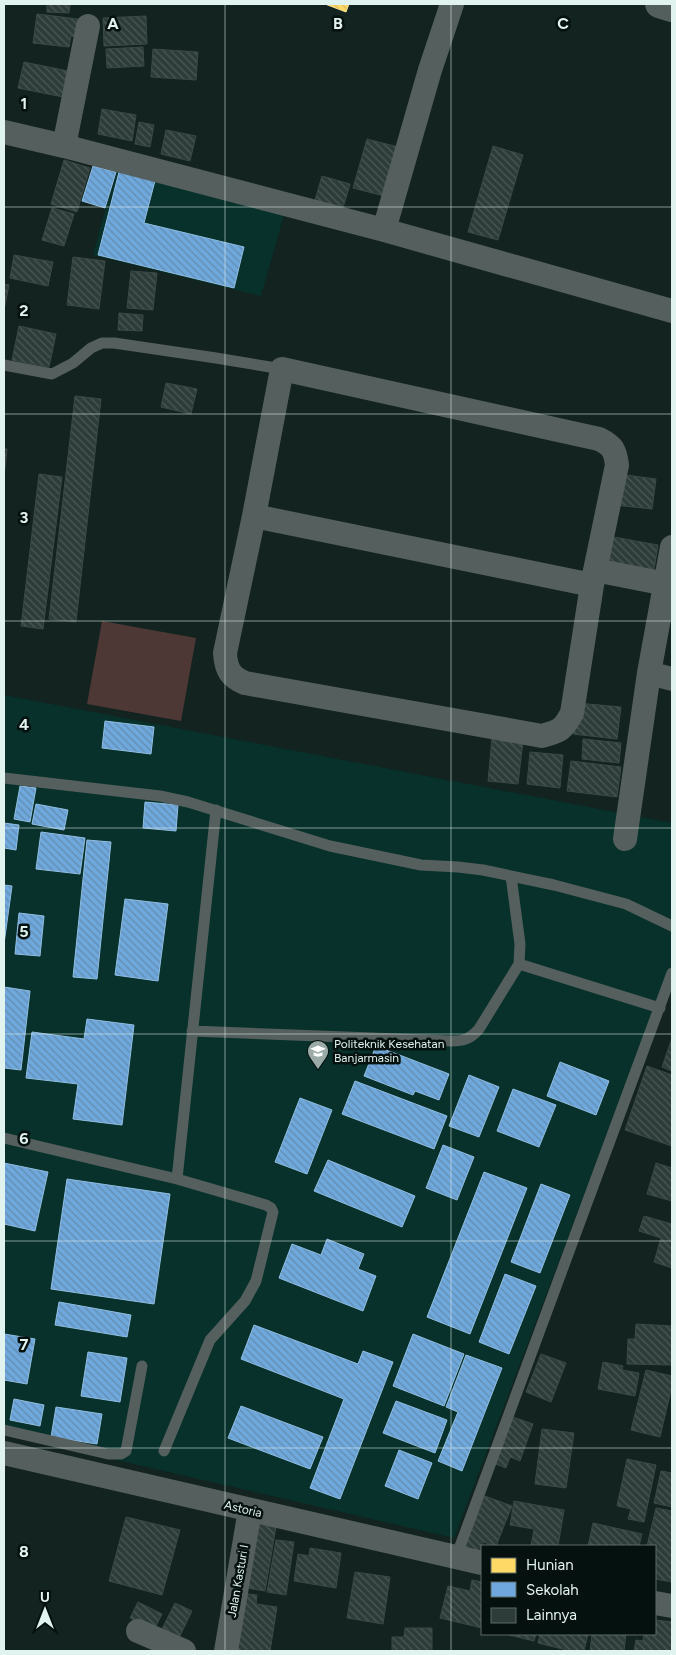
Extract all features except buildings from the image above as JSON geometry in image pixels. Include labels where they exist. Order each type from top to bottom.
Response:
[{"type":"main road","points":[[659,4],[672,8]]},
{"type":"street","points":[[384,230],[430,70],[452,4]]},
{"type":"street","points":[[64,146],[88,26]]},
{"type":"street","points":[[4,132],[384,230],[672,311]]},
{"type":"street","points":[[282,370],[598,439],[609,444],[615,453],[618,465],[593,578],[572,713],[566,726],[556,732],[542,736],[245,684],[235,679],[229,671],[225,653],[254,516],[282,370]]},
{"type":"street","points":[[254,516],[593,578],[666,584]]},
{"type":"street","points":[[625,839],[649,673],[672,547]]},
{"type":"street","points":[[649,673],[672,679]]},
{"type":"street","name":"Astoria","points":[[4,1453],[481,1563]]},
{"type":"street","name":"Jalan Kasturi I","points":[[226,1651],[250,1510]]},
{"type":"street","points":[[656,1603],[672,1606]]},
{"type":"street","points":[[138,1631],[184,1651]]},
{"type":"lane","points":[[4,365],[52,374],[73,363],[91,348],[102,343],[114,343],[282,370]]},
{"type":"lane","points":[[4,778],[160,796],[188,802],[339,848],[421,865],[458,867],[554,885],[626,904],[672,926]]},
{"type":"lane","points":[[177,1179],[216,810]]},
{"type":"lane","points":[[192,1031],[461,1041],[472,1038],[479,1030],[519,964],[519,937],[511,876]]},
{"type":"lane","points":[[519,964],[660,1008]]},
{"type":"lane","points":[[456,1557],[672,973]]},
{"type":"lane","points":[[4,1138],[177,1179],[271,1208],[273,1212],[256,1281],[245,1301],[210,1340],[164,1451]]},
{"type":"lane","points":[[4,1430],[108,1454],[121,1454],[126,1451],[142,1366]]},
{"type":"shaded area","points":[[118,163],[285,211],[261,296],[93,255]]},
{"type":"shaded area","points":[[102,621],[196,638],[181,721],[87,704]]},
{"type":"shaded area","name":"Politeknik Kesehatan Banjarmasin","points":[[4,695],[672,823],[672,963],[454,1538],[4,1434]]},
{"type":"place","name":"Politeknik Kesehatan Banjarmasin","points":[[318,1070]]}]
